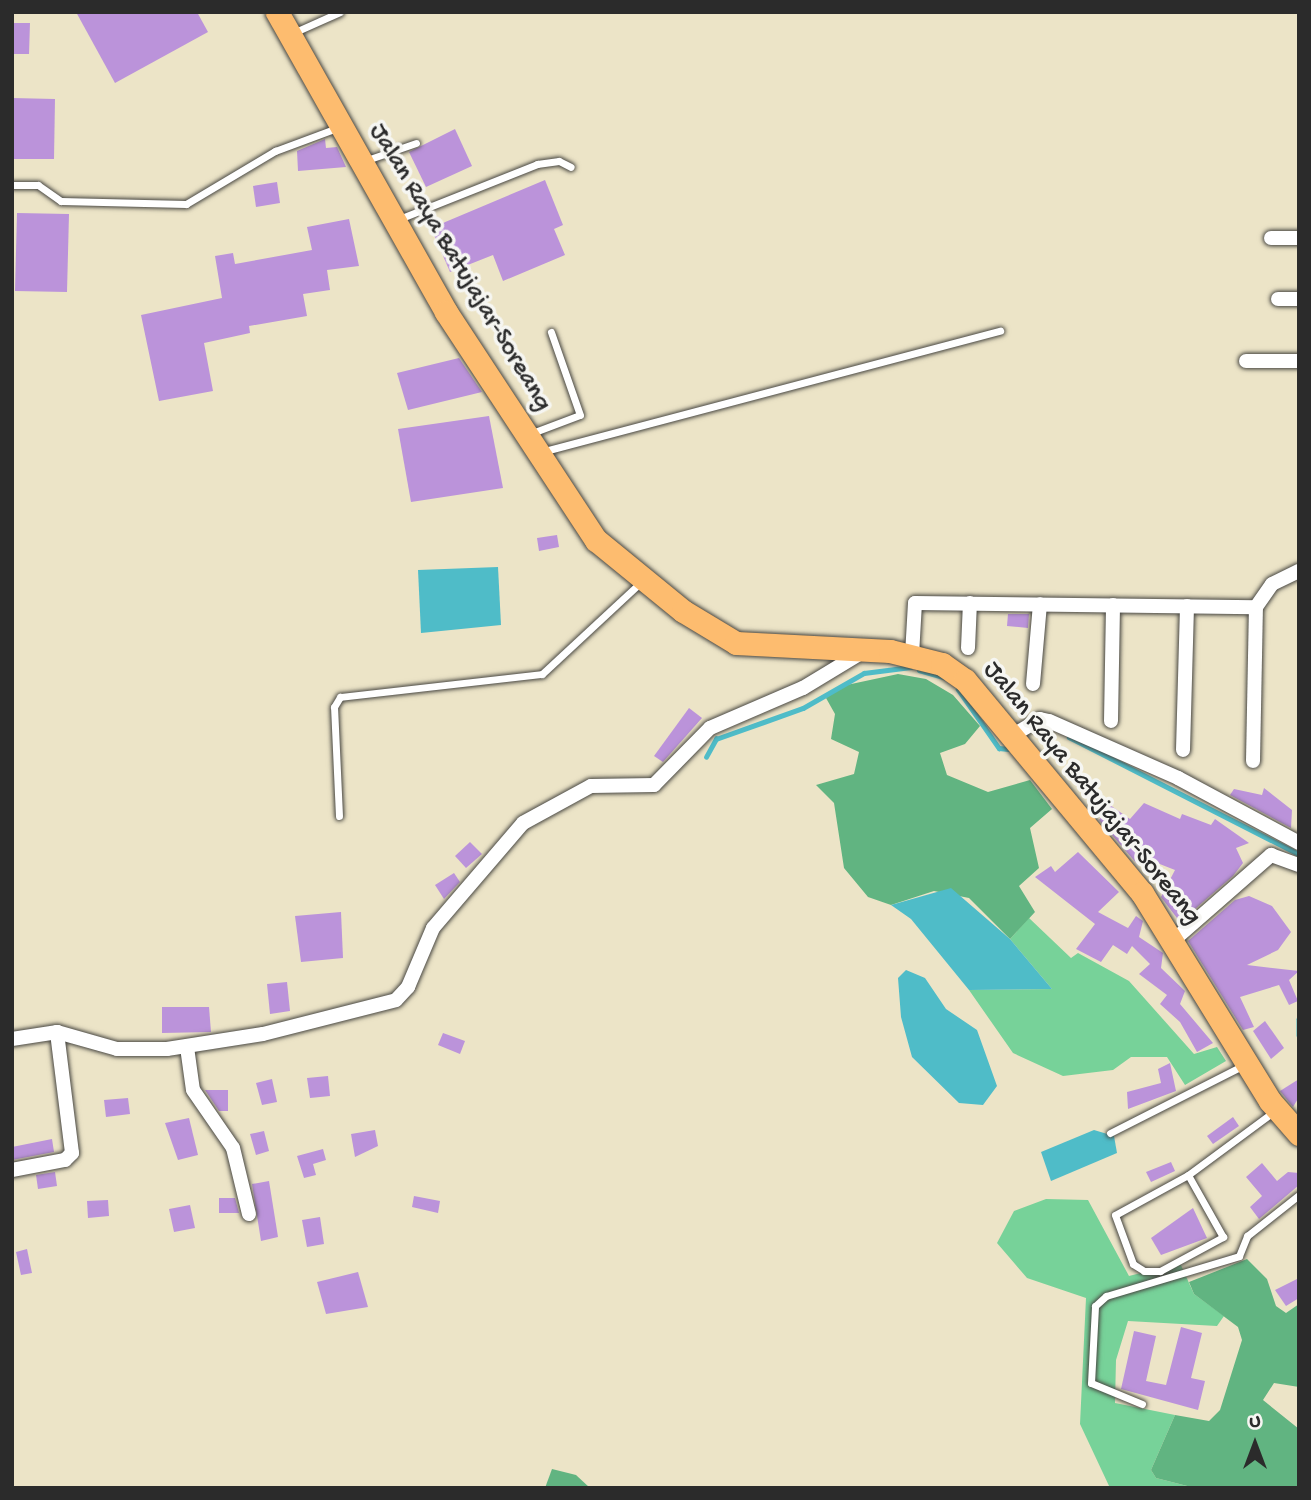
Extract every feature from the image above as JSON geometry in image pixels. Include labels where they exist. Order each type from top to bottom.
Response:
[{"type":"highway","name":"Jalan Raya Batujajar-Soreang","points":[[277,12],[396,220],[531,444],[596,540],[642,580],[736,643],[912,655],[965,680],[1175,939],[1246,1064],[1277,1109],[1299,1134]]},
{"type":"street","points":[[1271,238],[1299,238]]},
{"type":"street","points":[[1278,299],[1299,299]]},
{"type":"street","points":[[1246,361],[1299,361]]},
{"type":"street","points":[[1253,761],[1256,607],[1272,584],[1299,571]]},
{"type":"street","points":[[912,655],[915,603],[1256,607]]},
{"type":"street","points":[[968,648],[970,603]]},
{"type":"street","points":[[1033,684],[1040,604]]},
{"type":"street","points":[[1111,722],[1113,606]]},
{"type":"street","points":[[1182,750],[1186,606]]},
{"type":"street","points":[[12,1039],[57,1032],[117,1049],[187,1047],[400,997],[433,928],[523,823],[583,788],[654,785],[710,728],[803,688],[863,651]]},
{"type":"street","points":[[1010,737],[1040,719],[1049,721],[1178,778],[1299,843]]},
{"type":"street","points":[[1175,939],[1271,855],[1299,865]]},
{"type":"street","points":[[12,1170],[65,1160],[72,1153],[57,1032]]},
{"type":"street","points":[[187,1047],[193,1090],[233,1148],[249,1214]]},
{"type":"lane","points":[[289,35],[340,12]]},
{"type":"lane","points":[[12,185],[38,185],[61,201],[186,204],[275,151],[343,126]]},
{"type":"lane","points":[[363,162],[416,143]]},
{"type":"lane","points":[[396,220],[537,164],[559,161],[571,167]]},
{"type":"lane","points":[[531,444],[1000,331]]},
{"type":"lane","points":[[531,444],[580,415],[551,332]]},
{"type":"lane","points":[[339,816],[334,707],[340,697],[542,674],[642,580]]},
{"type":"lane","points":[[1110,1133],[1246,1064]]},
{"type":"lane","points":[[1188,1175],[1225,1234],[1160,1271],[1144,1271],[1133,1264],[1115,1215],[1188,1175],[1277,1109]]},
{"type":"lane","points":[[1142,1404],[1091,1383],[1095,1306],[1106,1296],[1239,1256],[1247,1236],[1299,1195]]},
{"type":"green space","points":[[898,674],[926,679],[953,695],[980,726],[965,744],[940,753],[947,775],[988,792],[1030,780],[1052,809],[1030,828],[1039,868],[1019,886],[1035,912],[1010,939],[969,898],[934,891],[891,905],[868,897],[844,868],[834,803],[816,785],[854,774],[859,752],[831,739],[835,714],[826,698],[842,686]]},
{"type":"green space","points":[[1029,918],[1071,958],[1078,953],[1129,981],[1194,1054],[1217,1047],[1226,1061],[1185,1085],[1167,1057],[1131,1057],[1113,1070],[1063,1076],[1013,1053],[969,990],[1052,989],[1010,939]]},
{"type":"green space","points":[[1046,1199],[1088,1200],[1129,1276],[1180,1263],[1194,1294],[1224,1316],[1217,1326],[1128,1321],[1116,1360],[1115,1403],[1175,1415],[1151,1470],[1156,1478],[1195,1488],[1110,1488],[1080,1424],[1086,1298],[1027,1278],[997,1243],[1014,1211]]},
{"type":"green space","points":[[1247,1259],[1267,1279],[1276,1306],[1286,1313],[1299,1304],[1299,1387],[1274,1383],[1263,1400],[1299,1429],[1299,1488],[1195,1488],[1156,1478],[1151,1470],[1175,1415],[1209,1421],[1220,1410],[1242,1340],[1238,1327],[1194,1294],[1189,1282]]},
{"type":"green space","points":[[552,1469],[576,1475],[590,1488],[545,1488]]},
{"type":"water","points":[[498,567],[501,625],[421,633],[418,570]]},
{"type":"water","points":[[951,888],[1010,939],[1052,989],[969,990],[911,919],[891,905]]},
{"type":"water","points":[[906,970],[925,978],[946,1009],[977,1030],[997,1086],[983,1105],[959,1103],[912,1057],[901,1017],[898,978]]},
{"type":"water","points":[[1094,1130],[1114,1136],[1117,1153],[1051,1181],[1041,1152]]},
{"type":"building","points":[[76,12],[197,12],[208,32],[115,83]]},
{"type":"building","points":[[12,23],[30,23],[29,54],[12,54]]},
{"type":"building","points":[[12,98],[55,99],[54,159],[12,159]]},
{"type":"building","points":[[455,129],[472,166],[426,187],[409,152]]},
{"type":"building","points":[[325,139],[326,148],[337,147],[346,167],[298,171],[297,151]]},
{"type":"building","points":[[545,180],[563,225],[554,229],[565,255],[503,281],[493,255],[450,272],[431,228]]},
{"type":"building","points":[[277,182],[280,203],[256,207],[253,186]]},
{"type":"building","points":[[17,213],[69,214],[67,292],[15,291]]},
{"type":"building","points":[[349,219],[359,266],[327,270],[330,290],[303,294],[307,316],[249,326],[250,333],[204,343],[213,391],[159,401],[141,315],[222,298],[215,256],[233,253],[235,264],[312,250],[307,227]]},
{"type":"building","points":[[459,358],[482,392],[408,410],[397,373]]},
{"type":"building","points":[[489,416],[503,488],[411,502],[398,429]]},
{"type":"building","points":[[557,535],[559,547],[539,551],[537,538]]},
{"type":"building","points":[[1008,614],[1029,614],[1028,628],[1007,626]]},
{"type":"building","points":[[689,708],[702,718],[663,762],[654,756]]},
{"type":"building","points":[[1264,788],[1292,810],[1291,828],[1230,795],[1234,789],[1262,795]]},
{"type":"building","points":[[1144,803],[1180,819],[1182,814],[1211,825],[1215,819],[1249,843],[1236,848],[1243,863],[1233,876],[1180,922],[1161,897],[1175,870],[1152,861],[1138,865],[1099,820],[1110,805],[1130,819]]},
{"type":"building","points":[[470,842],[482,854],[466,868],[455,856]]},
{"type":"building","points":[[1078,852],[1119,892],[1098,912],[1128,928],[1136,916],[1143,921],[1139,937],[1163,953],[1161,968],[1185,991],[1180,1004],[1213,1043],[1197,1052],[1180,1022],[1160,1004],[1167,995],[1139,974],[1150,964],[1132,946],[1127,954],[1113,945],[1101,962],[1076,949],[1095,924],[1035,877],[1051,866],[1055,872]]},
{"type":"building","points":[[454,873],[460,882],[444,899],[435,885]]},
{"type":"building","points":[[1249,896],[1272,906],[1291,932],[1278,950],[1247,965],[1299,971],[1289,980],[1298,1001],[1289,1005],[1279,985],[1240,997],[1254,1027],[1243,1030],[1188,941],[1235,900]]},
{"type":"building","points":[[341,912],[343,958],[301,962],[295,916]]},
{"type":"building","points":[[287,982],[290,1011],[270,1014],[267,984]]},
{"type":"building","points":[[162,1007],[209,1007],[211,1032],[162,1033]]},
{"type":"building","points":[[1265,1021],[1284,1048],[1271,1059],[1253,1031]]},
{"type":"building","points":[[443,1033],[465,1041],[460,1054],[438,1045]]},
{"type":"building","points":[[1170,1063],[1176,1091],[1128,1109],[1127,1092],[1161,1083],[1158,1069]]},
{"type":"building","points":[[328,1076],[330,1096],[310,1098],[307,1078]]},
{"type":"building","points":[[272,1079],[277,1102],[262,1105],[256,1083]]},
{"type":"building","points":[[1299,1079],[1299,1097],[1293,1107],[1280,1091]]},
{"type":"building","points":[[205,1090],[228,1090],[228,1111],[219,1111]]},
{"type":"building","points":[[128,1098],[130,1114],[106,1117],[104,1100]]},
{"type":"building","points":[[1233,1117],[1239,1126],[1213,1144],[1207,1136]]},
{"type":"building","points":[[189,1118],[198,1155],[178,1160],[165,1123]]},
{"type":"building","points":[[375,1130],[378,1146],[355,1157],[351,1134]]},
{"type":"building","points":[[264,1131],[269,1151],[256,1155],[250,1134]]},
{"type":"building","points":[[52,1139],[54,1152],[12,1160],[12,1147]]},
{"type":"building","points":[[323,1149],[326,1160],[313,1164],[316,1175],[304,1178],[297,1156]]},
{"type":"building","points":[[1171,1162],[1175,1171],[1151,1182],[1146,1172]]},
{"type":"building","points":[[1262,1163],[1277,1181],[1288,1172],[1299,1173],[1299,1185],[1259,1219],[1250,1207],[1262,1196],[1246,1177]]},
{"type":"building","points":[[55,1172],[57,1186],[38,1189],[36,1175]]},
{"type":"building","points":[[269,1181],[278,1237],[261,1241],[252,1184]]},
{"type":"building","points":[[414,1196],[440,1201],[438,1213],[412,1207]]},
{"type":"building","points":[[219,1198],[235,1198],[239,1213],[219,1213]]},
{"type":"building","points":[[108,1200],[109,1216],[88,1218],[87,1201]]},
{"type":"building","points":[[190,1205],[195,1228],[174,1232],[169,1209]]},
{"type":"building","points":[[1193,1208],[1207,1238],[1161,1255],[1151,1238]]},
{"type":"building","points":[[320,1217],[324,1244],[307,1247],[302,1220]]},
{"type":"building","points":[[27,1249],[32,1273],[21,1275],[16,1252]]},
{"type":"building","points":[[358,1272],[368,1307],[326,1314],[317,1282]]},
{"type":"building","points":[[1299,1278],[1299,1298],[1286,1306],[1275,1290]]},
{"type":"building","points":[[1181,1327],[1202,1333],[1191,1378],[1205,1381],[1198,1410],[1121,1389],[1134,1331],[1156,1336],[1146,1381],[1166,1385]]},
{"type":"waterway","points":[[706,757],[716,739],[803,708],[864,673],[911,667]]},
{"type":"waterway","points":[[919,670],[944,677]]},
{"type":"waterway","points":[[958,689],[999,748],[1008,749]]},
{"type":"waterway","points":[[1069,737],[1299,854]]},
{"type":"waterway","points":[[1299,1019],[1299,1035]]}]
